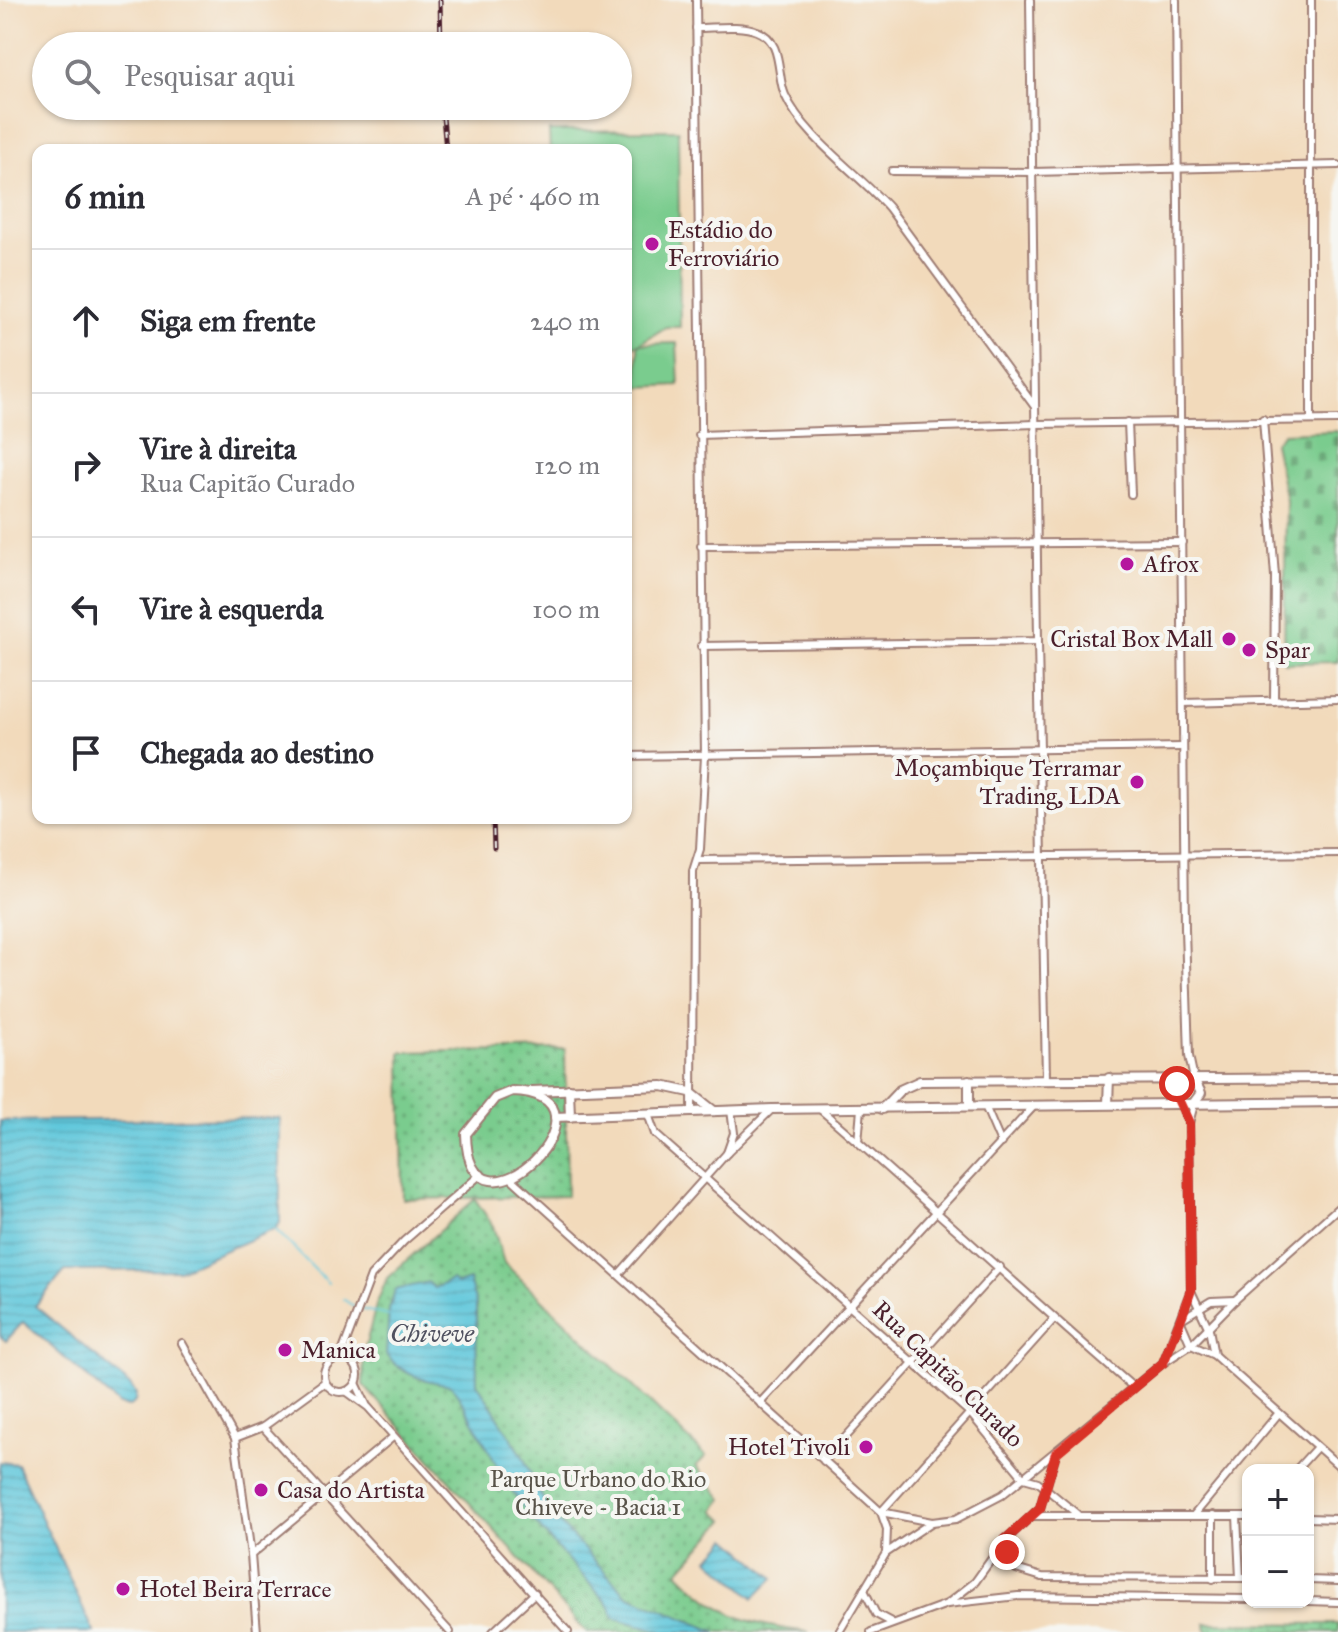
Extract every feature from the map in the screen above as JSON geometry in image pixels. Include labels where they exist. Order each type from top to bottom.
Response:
[{"type":"street","points":[[692,1113],[693,871],[697,860],[705,756],[701,646],[696,0]]},
{"type":"street","points":[[1030,0],[1046,1079]]},
{"type":"street","points":[[1163,1363],[1191,1290],[1189,1123],[1195,1101],[1201,1093],[1189,1056],[1176,0]]},
{"type":"street","points":[[1311,0],[1314,166],[1311,420]]},
{"type":"street","points":[[696,28],[747,29],[758,31],[770,40],[779,61],[785,95],[829,153],[868,184],[889,208],[1035,407]]},
{"type":"street","points":[[892,171],[1032,172],[1338,165]]},
{"type":"street","points":[[1263,419],[1275,576],[1274,701]]},
{"type":"street","points":[[699,435],[1179,420],[1338,420]]},
{"type":"street","points":[[1128,422],[1131,494]]},
{"type":"street","points":[[701,546],[1182,542]]},
{"type":"street","points":[[701,646],[1038,641]]},
{"type":"street","points":[[1183,703],[1338,699]]},
{"type":"street","points":[[632,756],[1183,747]]},
{"type":"street","points":[[697,860],[1338,853]]},
{"type":"street","points":[[1189,1056],[1175,1090],[1189,1123]]},
{"type":"street","points":[[1108,1104],[1109,1078]]},
{"type":"street","points":[[882,1109],[908,1085],[920,1081],[1338,1078]]},
{"type":"street","points":[[969,1080],[969,1105]]},
{"type":"street","points":[[528,1092],[539,1097],[555,1117],[554,1134],[545,1150],[511,1178],[502,1180],[481,1174],[468,1158],[466,1134],[495,1098],[512,1091],[662,1086],[690,1092],[714,1111]]},
{"type":"street","points":[[569,1089],[570,1117]]},
{"type":"street","points":[[555,1117],[969,1105],[1338,1102]]},
{"type":"street","points":[[985,1105],[995,1122],[1001,1143]]},
{"type":"street","points":[[760,1403],[852,1307],[1034,1105]]},
{"type":"street","points":[[619,1274],[727,1153],[772,1109]]},
{"type":"street","points":[[858,1142],[861,1109]]},
{"type":"street","points":[[727,1153],[734,1133],[731,1110]]},
{"type":"street","points":[[821,1110],[939,1211],[1054,1319],[1133,1387]]},
{"type":"street","name":"Rua Capitão Curado","points":[[648,1114],[655,1134],[971,1414],[1024,1478],[1163,1363],[1191,1345],[1235,1300],[1338,1208]]},
{"type":"street","points":[[368,1407],[346,1391],[330,1388],[325,1382],[327,1365],[340,1358],[371,1276],[404,1241],[481,1174]]},
{"type":"street","points":[[511,1178],[881,1512],[887,1529],[886,1553]]},
{"type":"street","points":[[1328,1217],[1338,1214]]},
{"type":"street","points":[[824,1461],[1000,1267]]},
{"type":"street","points":[[1191,1290],[1209,1329],[1214,1355]]},
{"type":"street","points":[[1180,1321],[1211,1301],[1235,1300]]},
{"type":"street","points":[[881,1512],[1054,1319]]},
{"type":"street","points":[[1180,1321],[1191,1345],[1214,1355],[1338,1465]]},
{"type":"street","points":[[350,1336],[351,1361],[358,1371],[356,1383],[368,1407],[568,1632]]},
{"type":"street","points":[[182,1343],[235,1438],[251,1555],[257,1632]]},
{"type":"street","points":[[340,1358],[351,1361]]},
{"type":"street","points":[[235,1438],[263,1427],[325,1382]]},
{"type":"street","points":[[346,1391],[356,1383]]},
{"type":"street","points":[[1194,1515],[1278,1414]]},
{"type":"street","points":[[263,1427],[450,1632]]},
{"type":"street","points":[[251,1555],[393,1437]]},
{"type":"street","points":[[1301,1464],[1317,1447]]},
{"type":"street","points":[[871,1632],[891,1622],[923,1615],[947,1604],[975,1582],[1005,1540],[1040,1508],[1056,1453]]},
{"type":"street","points":[[881,1512],[932,1522],[956,1519],[978,1509],[1024,1478],[1038,1482],[1078,1515]]},
{"type":"street","points":[[1213,1515],[1213,1579]]},
{"type":"street","points":[[1032,1516],[1242,1516]]},
{"type":"street","points":[[1005,1540],[1010,1560],[1025,1574],[1182,1580],[1240,1578],[1237,1516]]},
{"type":"street","points":[[1314,1518],[1338,1519]]},
{"type":"street","points":[[840,1630],[886,1553],[932,1522]]},
{"type":"street","points":[[1182,1580],[1182,1597]]},
{"type":"street","points":[[1314,1580],[1338,1581]]},
{"type":"street","points":[[864,1590],[876,1614],[891,1622]]},
{"type":"street","points":[[493,1632],[535,1593]]},
{"type":"street","points":[[947,1604],[1018,1596],[1242,1599]]},
{"type":"street","points":[[1314,1601],[1338,1602]]},
{"type":"green space","name":"Estádio do Ferroviário","points":[[678,130],[680,327],[666,327],[639,344],[677,343],[679,385],[638,387],[638,344],[632,346],[632,144],[550,144],[549,131]]},
{"type":"green space","points":[[1338,431],[1338,662],[1284,663],[1286,500],[1274,443],[1283,433]]},
{"type":"green space","points":[[565,1049],[567,1196],[403,1199],[401,1052]]},
{"type":"green space","name":"Parque Urbano do Rio Chiveve - Bacia 1","points":[[475,1199],[493,1226],[504,1263],[706,1456],[696,1466],[723,1499],[714,1510],[725,1520],[678,1572],[708,1599],[737,1616],[769,1626],[809,1632],[586,1632],[363,1385],[364,1352],[376,1305],[387,1278]]},
{"type":"green space","points":[[1206,1623],[1338,1624],[1338,1632],[1207,1632]]},
{"type":"water","points":[[280,1118],[280,1223],[275,1229],[179,1270],[65,1271],[35,1306],[130,1385],[136,1394],[135,1402],[128,1407],[119,1405],[23,1322],[6,1341],[0,1336],[0,1121]]},
{"type":"water","name":"Chiveve","points":[[452,1280],[457,1284],[469,1280],[476,1304],[477,1383],[522,1455],[549,1512],[627,1595],[717,1632],[663,1632],[614,1618],[610,1606],[549,1539],[516,1497],[451,1385],[415,1376],[386,1355],[389,1310],[395,1290],[428,1282],[434,1288]]},
{"type":"water","points":[[0,1462],[17,1464],[94,1632],[0,1632]]},
{"type":"water","points":[[728,1538],[774,1578],[754,1598],[709,1559]]},
{"type":"waterway","points":[[275,1229],[328,1283]]},
{"type":"waterway","points":[[343,1299],[356,1308],[389,1316]]},
{"type":"railway","points":[[440,0],[441,32]]},
{"type":"railway","points":[[443,120],[445,144]]},
{"type":"railway","points":[[493,824],[494,848]]},
{"type":"place","name":"Estádio do Ferroviário","points":[[652,244]]},
{"type":"place","name":"Afrox","points":[[1127,564]]},
{"type":"place","name":"Cristal Box Mall","points":[[1229,639]]},
{"type":"place","name":"Spar","points":[[1249,650]]},
{"type":"place","name":"Moçambique Terramar Trading, LDA","points":[[1137,782]]},
{"type":"place","name":"Manica","points":[[285,1350]]},
{"type":"place","name":"Hotel Tivoli","points":[[866,1447]]},
{"type":"place","name":"Casa do Artista","points":[[261,1490]]},
{"type":"place","name":"Hotel Beira Terrace","points":[[123,1589]]},
{"type":"route","points":[[1007,1552],[1005,1540],[1040,1508],[1056,1453],[1163,1363],[1180,1321],[1191,1290],[1189,1123],[1177,1097],[1177,1084]]}]
